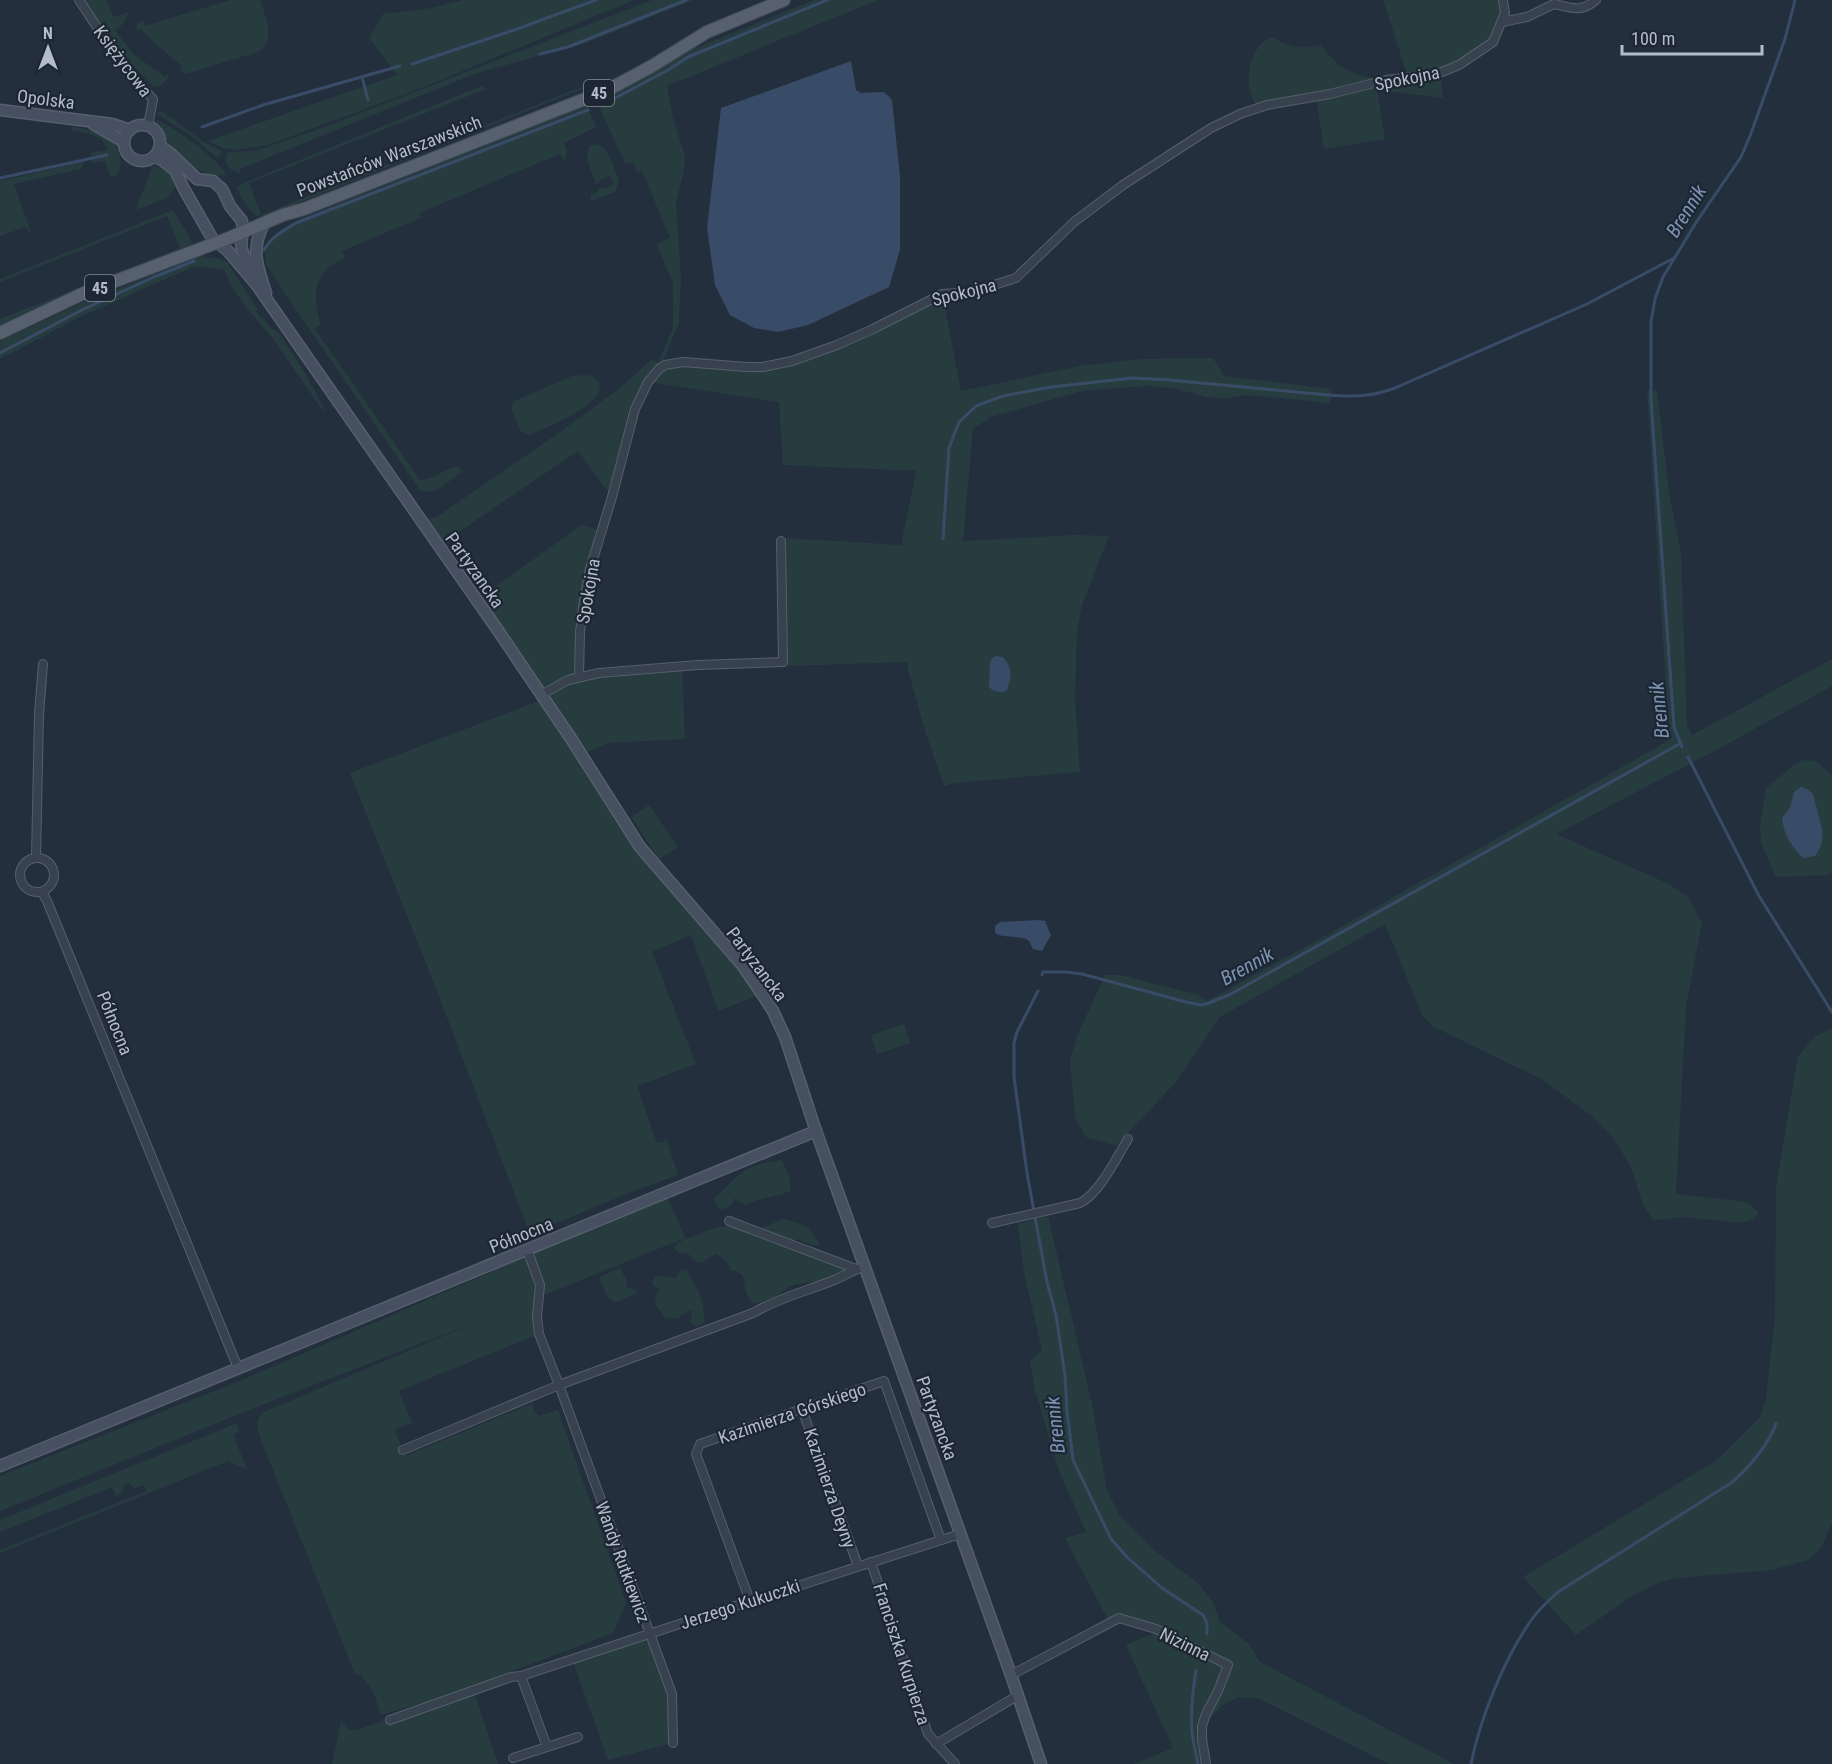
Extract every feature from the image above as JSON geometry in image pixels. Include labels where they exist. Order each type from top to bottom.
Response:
[{"type":"main road","name":"Powstańców Warszawskich","points":[[0,333],[84,293],[217,242],[242,237],[265,222],[590,97],[652,66],[706,32],[784,0]]},
{"type":"main road","name":"Opolska","points":[[0,110],[112,124],[130,130]]},
{"type":"main road","name":"Opolska","points":[[88,121],[124,142]]},
{"type":"main road","points":[[138,126],[148,126],[156,132],[160,146],[154,157],[146,161],[132,158],[126,151],[124,142],[130,130],[138,126]]},
{"type":"main road","name":"Partyzancka","points":[[160,146],[197,179],[208,179],[219,185],[242,222],[242,250],[256,284]]},
{"type":"main road","name":"Partyzancka","points":[[154,157],[175,170],[208,232],[256,284],[497,629],[572,740],[640,847],[742,966],[773,1011],[784,1036],[860,1268],[960,1534],[1041,1764]]},
{"type":"main road","points":[[265,222],[255,250],[258,269],[270,304]]},
{"type":"main road","name":"Północna","points":[[0,1466],[816,1131]]},
{"type":"street","name":"Księżycowa","points":[[79,0],[105,39],[153,99],[148,126]]},
{"type":"street","points":[[1503,0],[1505,13],[1502,22],[1527,17],[1554,4],[1581,9],[1596,0]]},
{"type":"street","name":"Spokojna","points":[[579,677],[580,632],[594,553],[612,497],[635,409],[648,382],[659,369],[665,365],[683,362],[763,367],[792,361],[864,333],[942,294],[972,292],[1016,278],[1084,214],[1142,171],[1211,128],[1240,114],[1267,105],[1336,93],[1386,80],[1437,74],[1493,42],[1502,22]]},
{"type":"street","points":[[541,695],[568,680],[579,677],[660,667],[783,662],[781,541]]},
{"type":"street","points":[[36,858],[39,714],[43,664]]},
{"type":"street","points":[[30,859],[46,860],[53,869],[51,885],[42,892],[25,888],[20,878],[22,867],[30,859]]},
{"type":"street","name":"Północna","points":[[42,892],[238,1368]]},
{"type":"street","points":[[992,1223],[1087,1199],[1128,1139]]},
{"type":"street","points":[[729,1221],[860,1268]]},
{"type":"street","name":"Wandy Rutkiewicz","points":[[527,1249],[540,1285],[537,1316],[539,1334],[672,1694],[673,1743]]},
{"type":"street","points":[[403,1450],[559,1384],[753,1313],[766,1305],[843,1277],[860,1268]]},
{"type":"street","name":"Kazimierza Górskiego","points":[[750,1601],[696,1454],[700,1444],[884,1381],[942,1540]]},
{"type":"street","name":"Kazimierza Deyny","points":[[802,1409],[858,1566]]},
{"type":"street","name":"Jerzego Kukuczki","points":[[390,1720],[511,1677],[521,1676],[960,1534]]},
{"type":"street","name":"Franciszka Kurpierza","points":[[872,1562],[928,1734],[956,1764]]},
{"type":"street","name":"Nizinna","points":[[1011,1675],[1119,1618],[1156,1629],[1228,1665],[1202,1726],[1206,1764]]},
{"type":"street","points":[[521,1676],[547,1747]]},
{"type":"street","name":"Franciszka Kurpierza","points":[[936,1744],[1017,1696]]},
{"type":"street","points":[[513,1758],[578,1737]]},
{"type":"green space","points":[[84,0],[107,0],[113,17],[129,12],[123,24],[115,30],[133,54],[165,77],[169,73],[166,81],[154,87],[129,62]]},
{"type":"green space","points":[[230,0],[260,0],[269,35],[264,47],[258,52],[186,74],[179,71],[182,66],[141,29],[136,31],[137,24],[143,20],[145,26]]},
{"type":"green space","points":[[462,0],[634,0],[419,89],[268,145],[235,150],[207,141],[397,75],[369,38],[383,14],[431,8]]},
{"type":"green space","points":[[652,0],[693,0],[583,44],[477,73],[240,169],[240,172],[231,171],[225,161],[228,152],[255,151],[322,128]]},
{"type":"green space","points":[[814,0],[878,0],[667,86],[673,118],[685,156],[684,171],[676,203],[681,277],[679,323],[664,359],[659,363],[747,367],[792,361],[942,294],[961,391],[1080,366],[1141,359],[1213,358],[1224,376],[1332,389],[1330,403],[1245,395],[1225,399],[1205,397],[1174,388],[1145,386],[1082,391],[991,417],[973,429],[963,541],[1075,535],[1109,536],[1082,605],[1077,631],[1075,697],[1080,772],[954,783],[944,786],[926,734],[907,662],[788,666],[783,662],[781,541],[785,538],[901,545],[916,471],[783,465],[779,402],[648,382],[642,392],[612,497],[578,451],[438,546],[420,520],[435,518],[560,432],[621,387],[651,360],[658,362],[673,328],[673,284],[657,244],[670,238],[642,171],[637,173],[634,162],[625,163],[601,111],[599,104],[601,99],[686,52]]},
{"type":"green space","points":[[1383,0],[1503,0],[1505,6],[1493,42],[1440,73],[1443,98],[1377,90],[1385,139],[1324,149],[1316,97],[1257,108],[1249,85],[1249,71],[1253,56],[1261,44],[1273,37],[1295,47],[1320,45],[1344,68],[1361,75],[1380,78],[1408,77]]},
{"type":"green space","points":[[597,83],[263,217],[261,215],[574,90]]},
{"type":"green space","points":[[483,86],[486,89],[249,183],[261,215],[257,217],[245,204],[237,188],[241,184],[462,94]]},
{"type":"green space","points":[[587,105],[596,127],[564,143],[567,151],[565,159],[563,160],[560,154],[419,213],[421,218],[342,251],[345,258],[326,270],[317,285],[316,303],[321,325],[315,329],[420,480],[458,466],[460,468],[461,472],[458,475],[440,488],[431,491],[420,490],[286,295],[266,264],[265,252],[262,252],[272,237],[297,220]]},
{"type":"green space","points":[[162,111],[202,141],[220,150],[219,157],[156,113]]},
{"type":"green space","points":[[155,119],[194,143],[222,168],[226,175],[209,174],[187,163],[170,144],[167,145]]},
{"type":"green space","points":[[72,127],[100,134],[112,141],[121,159],[117,176],[113,177],[109,174],[105,161],[92,163],[90,153],[108,150],[106,145],[98,137],[71,130]]},
{"type":"green space","points":[[598,144],[609,156],[619,181],[615,192],[591,201],[590,195],[599,191],[598,188],[603,187],[604,189],[614,184],[610,176],[596,184],[587,155],[590,146]]},
{"type":"green space","points":[[82,162],[81,169],[14,184],[31,232],[29,234],[26,227],[0,236],[0,181]]},
{"type":"green space","points":[[152,166],[168,172],[176,187],[167,198],[136,210]]},
{"type":"green space","points":[[173,210],[192,244],[77,290],[0,326],[0,319],[180,248],[167,216],[0,282],[0,279]]},
{"type":"green space","points":[[201,256],[221,259],[228,263],[258,310],[256,312],[280,334],[305,373],[325,414],[274,340],[233,289],[224,270],[195,266],[82,316],[0,359],[0,341],[77,305]]},
{"type":"green space","points":[[587,375],[596,379],[600,387],[598,394],[591,402],[571,416],[530,435],[520,431],[511,408],[514,401],[572,376]]},
{"type":"green space","points":[[1647,390],[1657,390],[1669,492],[1681,553],[1687,725],[1692,735],[1832,659],[1832,686],[1711,753],[1556,834],[1669,884],[1689,898],[1702,923],[1686,1006],[1676,1194],[1747,1202],[1759,1212],[1754,1219],[1741,1223],[1686,1217],[1653,1220],[1642,1202],[1631,1167],[1612,1136],[1589,1114],[1543,1080],[1434,1027],[1422,1015],[1385,924],[1220,1017],[1175,1083],[1116,1146],[1086,1137],[1075,1118],[1070,1059],[1078,1034],[1105,975],[1120,975],[1199,995],[1207,1001],[1666,742],[1669,733]]},
{"type":"green space","points":[[582,525],[601,531],[590,569],[579,676],[682,666],[685,739],[608,743],[582,755],[640,847],[762,994],[718,1011],[691,935],[652,952],[696,1064],[637,1086],[657,1143],[667,1140],[678,1175],[530,1234],[350,773],[544,699],[476,600]]},
{"type":"green space","points":[[1803,760],[1816,761],[1832,775],[1832,873],[1776,877],[1761,843],[1760,825],[1766,788]]},
{"type":"green space","points":[[649,805],[678,847],[659,859],[631,817]]},
{"type":"green space","points":[[904,1024],[910,1043],[877,1054],[871,1035]]},
{"type":"green space","points":[[1832,1028],[1832,1522],[1821,1548],[1808,1560],[1772,1570],[1677,1578],[1660,1582],[1632,1596],[1576,1635],[1523,1577],[1717,1460],[1760,1417],[1766,1399],[1775,1316],[1776,1187],[1798,1056],[1815,1037]]},
{"type":"green space","points":[[782,1160],[789,1176],[791,1191],[745,1205],[735,1198],[729,1207],[718,1209],[714,1198],[741,1173],[758,1165]]},
{"type":"green space","points":[[668,1198],[686,1239],[717,1227],[733,1226],[756,1237],[847,1270],[818,1281],[793,1285],[774,1297],[753,1303],[746,1293],[743,1276],[736,1271],[731,1271],[727,1262],[721,1257],[715,1254],[703,1262],[697,1262],[687,1253],[681,1254],[673,1248],[685,1238],[539,1297],[539,1334],[399,1391],[412,1423],[395,1430],[405,1456],[533,1403],[534,1412],[539,1416],[558,1410],[626,1603],[613,1633],[441,1698],[381,1715],[373,1691],[361,1675],[355,1674],[261,1440],[257,1425],[258,1419],[264,1412],[479,1321],[249,1410],[0,1511],[0,1476],[242,1380]]},
{"type":"green space","points":[[1048,1216],[1092,1404],[1107,1490],[1120,1516],[1154,1550],[1198,1583],[1213,1602],[1220,1622],[1248,1643],[1260,1662],[1454,1764],[1389,1764],[1260,1699],[1239,1697],[1223,1705],[1202,1726],[1206,1764],[1134,1764],[1173,1748],[1126,1645],[1160,1631],[1125,1618],[1111,1621],[1106,1616],[1065,1538],[1086,1532],[1059,1471],[1035,1390],[1030,1362],[1042,1350],[1024,1273],[1018,1224]]},
{"type":"green space","points":[[783,1219],[806,1227],[813,1233],[820,1245],[812,1245],[797,1239],[792,1242],[773,1235],[763,1228]]},
{"type":"green space","points":[[620,1268],[627,1281],[626,1288],[634,1289],[638,1293],[615,1303],[608,1298],[599,1277]]},
{"type":"green space","points":[[681,1269],[687,1270],[701,1300],[705,1322],[697,1327],[690,1323],[691,1310],[678,1318],[666,1318],[656,1306],[655,1297],[660,1289],[651,1282],[656,1276],[676,1278]]},
{"type":"green space","points":[[237,1423],[239,1432],[233,1434],[247,1470],[228,1461],[0,1553],[0,1550],[147,1491],[144,1485],[135,1488],[129,1483],[124,1485],[122,1493],[116,1496],[112,1487],[0,1532],[0,1520]]},
{"type":"green space","points":[[649,1634],[672,1694],[673,1743],[608,1760],[572,1659]]},
{"type":"green space","points":[[474,1692],[498,1764],[332,1764],[341,1721],[349,1729],[356,1730]]},
{"type":"water","points":[[851,61],[856,90],[861,93],[884,92],[892,100],[900,177],[900,250],[889,287],[808,325],[778,332],[754,328],[730,315],[715,285],[707,228],[721,108]]},
{"type":"water","points":[[996,656],[1006,660],[1010,668],[1006,691],[997,692],[989,687],[990,663]]},
{"type":"water","points":[[1801,787],[1813,795],[1822,833],[1821,844],[1815,856],[1803,858],[1789,840],[1782,818],[1790,808],[1794,792]]},
{"type":"water","points":[[1045,921],[1051,935],[1042,951],[1033,949],[1026,939],[995,933],[995,926],[1000,922]]},
{"type":"waterway","points":[[412,64],[596,0]]},
{"type":"waterway","points":[[540,54],[568,47],[686,0]]},
{"type":"waterway","points":[[602,105],[688,57],[827,0]]},
{"type":"waterway","name":"Brennik","points":[[1682,747],[1674,727],[1651,400],[1651,322],[1655,299],[1663,277],[1697,221],[1741,157],[1785,39],[1795,0]]},
{"type":"waterway","points":[[202,127],[263,105],[400,66]]},
{"type":"waterway","points":[[362,77],[368,100]]},
{"type":"waterway","points":[[264,250],[274,238],[296,223],[588,110]]},
{"type":"waterway","points":[[0,178],[107,155]]},
{"type":"waterway","points":[[943,539],[949,448],[959,422],[976,406],[1003,396],[1051,387],[1133,378],[1337,396],[1362,396],[1378,393],[1395,388],[1587,304],[1674,258]]},
{"type":"waterway","points":[[0,353],[82,310],[194,261]]},
{"type":"waterway","name":"Brennik","points":[[1042,975],[1043,972],[1082,974],[1186,1002],[1201,1005],[1209,1003],[1231,994],[1681,743]]},
{"type":"waterway","points":[[1688,757],[1759,896],[1832,1012]]},
{"type":"waterway","name":"Brennik","points":[[1038,991],[1017,1032],[1014,1043],[1014,1077],[1027,1173],[1047,1282],[1056,1315],[1065,1375],[1073,1460],[1111,1539],[1127,1557],[1162,1588],[1203,1615],[1207,1623],[1207,1634]]},
{"type":"waterway","points":[[1471,1764],[1487,1708],[1503,1669],[1522,1634],[1538,1612],[1558,1592],[1731,1483],[1758,1455],[1776,1423]]},
{"type":"waterway","name":"Brennik","points":[[1196,1670],[1191,1724],[1198,1764]]}]
